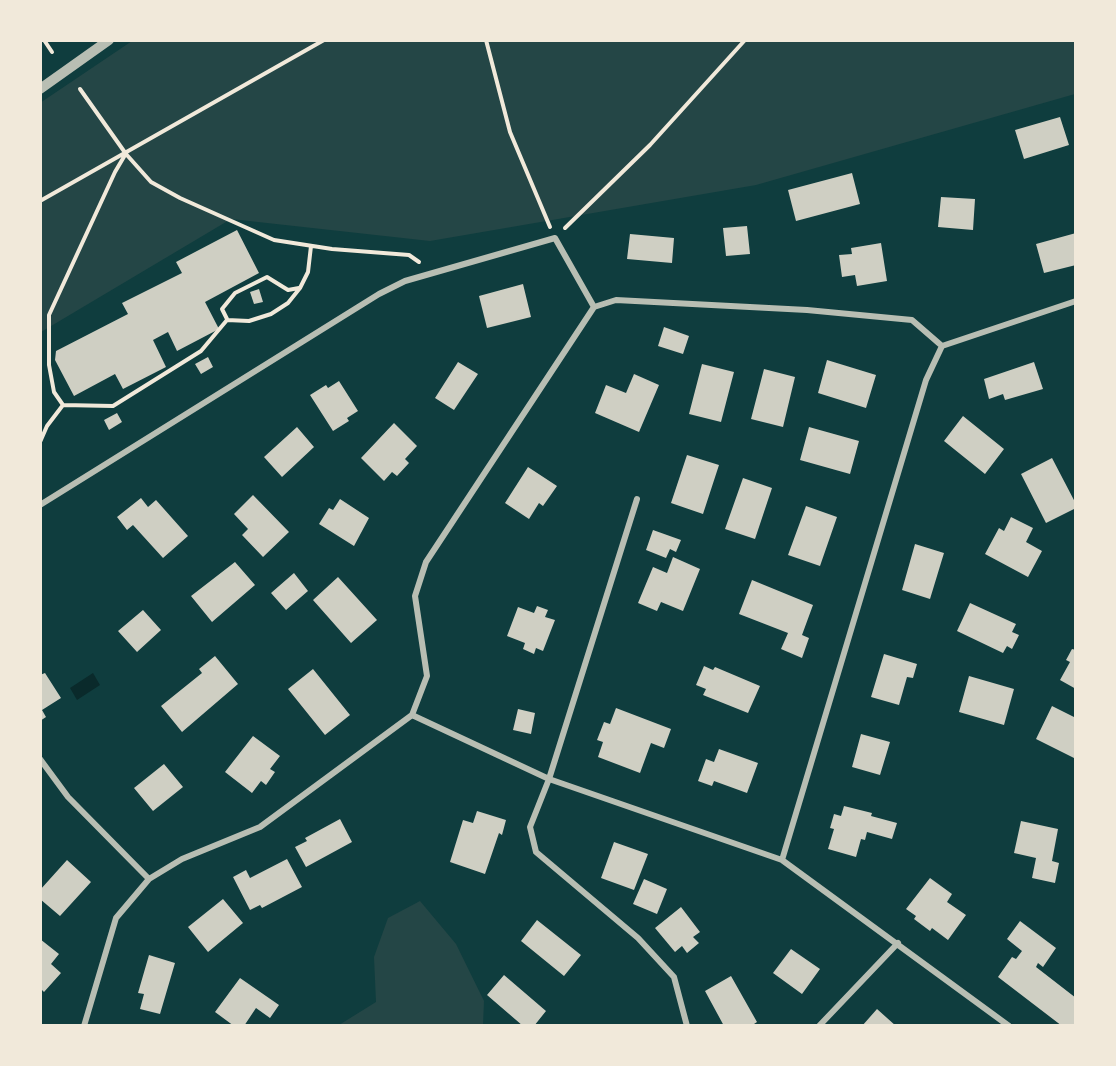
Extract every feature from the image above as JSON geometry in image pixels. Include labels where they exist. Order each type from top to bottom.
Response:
[{"type":"street","points":[[40,89],[109,40]]},
{"type":"street","points":[[40,505],[379,294],[405,281],[555,238],[594,307]]},
{"type":"street","points":[[84,1026],[116,918],[149,879],[182,859],[260,827],[411,715],[427,676],[415,596],[426,562],[594,307],[616,300],[807,310],[912,320],[942,346]]},
{"type":"street","points":[[782,860],[926,380],[942,346],[1076,301]]},
{"type":"street","points":[[637,499],[549,779],[530,827],[536,852],[638,938],[674,977],[687,1026]]},
{"type":"street","points":[[411,715],[549,779],[782,860],[1009,1026]]},
{"type":"street","points":[[40,759],[68,797],[149,879]]},
{"type":"street","points":[[819,1026],[898,943]]},
{"type":"path","points":[[44,40],[52,52]]},
{"type":"path","points":[[40,201],[324,40]]},
{"type":"path","points":[[486,40],[510,132],[555,238],[650,145],[745,40]]},
{"type":"path","points":[[80,88],[126,154],[151,182],[180,198],[274,240],[311,246],[409,255],[434,272]]},
{"type":"path","points":[[63,405],[54,392],[49,365],[49,315],[115,172],[126,154]]},
{"type":"path","points":[[227,320],[249,321],[271,314],[288,303],[300,288],[308,272],[311,246]]},
{"type":"path","points":[[227,320],[222,309],[235,293],[267,277],[288,290],[300,288]]},
{"type":"path","points":[[63,405],[113,406],[201,351],[227,320]]},
{"type":"path","points":[[40,442],[46,426],[63,405]]},
{"type":"shaded area","points":[[132,41],[1075,41],[1075,94],[756,185],[430,241],[231,219],[41,332],[40,103]]},
{"type":"shaded area","points":[[93,673],[100,685],[77,700],[70,688]]},
{"type":"shaded area","points":[[420,901],[456,944],[484,1001],[483,1025],[339,1025],[376,1002],[374,957],[388,918]]},
{"type":"building","points":[[1060,117],[1069,145],[1024,159],[1015,130]]},
{"type":"building","points":[[852,173],[860,204],[796,221],[788,190]]},
{"type":"building","points":[[941,197],[975,199],[973,230],[938,227]]},
{"type":"building","points":[[747,226],[750,254],[726,256],[723,228]]},
{"type":"building","points":[[237,230],[259,273],[205,302],[219,329],[177,351],[168,332],[153,340],[166,367],[123,389],[115,374],[74,396],[55,360],[56,351],[128,314],[122,303],[182,273],[176,262]]},
{"type":"building","points":[[1076,233],[1076,265],[1044,273],[1036,244]]},
{"type":"building","points":[[630,234],[674,238],[672,263],[627,259]]},
{"type":"building","points":[[881,243],[887,281],[857,286],[855,275],[842,277],[839,255],[852,254],[851,248]]},
{"type":"building","points":[[523,284],[531,317],[487,328],[479,296]]},
{"type":"building","points":[[259,289],[263,302],[254,304],[250,292]]},
{"type":"building","points":[[664,327],[689,336],[683,354],[658,346]]},
{"type":"building","points":[[208,357],[213,367],[201,374],[195,364]]},
{"type":"building","points":[[827,360],[876,375],[866,408],[818,393]]},
{"type":"building","points":[[458,362],[478,374],[454,410],[435,398]]},
{"type":"building","points":[[1034,362],[1043,389],[1005,400],[1003,394],[989,399],[984,379]]},
{"type":"building","points":[[702,364],[734,372],[721,422],[689,414]]},
{"type":"building","points":[[764,369],[795,377],[783,427],[751,419]]},
{"type":"building","points":[[634,374],[659,385],[639,432],[595,413],[606,385],[626,393]]},
{"type":"building","points":[[339,381],[358,411],[347,418],[349,421],[333,431],[310,395],[326,385],[328,388]]},
{"type":"building","points":[[117,413],[122,422],[109,430],[104,420]]},
{"type":"building","points":[[963,416],[1004,449],[985,474],[944,441]]},
{"type":"building","points":[[394,423],[417,446],[405,459],[409,463],[397,476],[392,472],[384,481],[361,458]]},
{"type":"building","points":[[297,427],[314,447],[282,477],[264,457]]},
{"type":"building","points":[[809,427],[859,441],[850,474],[800,460]]},
{"type":"building","points":[[687,455],[719,465],[703,514],[671,503]]},
{"type":"building","points":[[1052,458],[1076,508],[1046,523],[1021,474]]},
{"type":"building","points":[[528,467],[557,486],[543,506],[539,503],[529,519],[505,503]]},
{"type":"building","points":[[743,478],[772,488],[755,539],[725,529]]},
{"type":"building","points":[[253,495],[289,532],[263,557],[242,535],[248,529],[234,514]]},
{"type":"building","points":[[141,498],[148,507],[156,500],[188,536],[163,558],[133,525],[127,530],[117,517]]},
{"type":"building","points":[[340,499],[369,518],[354,546],[319,524],[329,508],[333,510]]},
{"type":"building","points":[[806,506],[837,517],[820,566],[788,555]]},
{"type":"building","points":[[1011,517],[1033,528],[1026,542],[1042,551],[1028,577],[985,554],[999,528],[1004,531]]},
{"type":"building","points":[[653,530],[681,540],[676,552],[670,549],[666,558],[646,550]]},
{"type":"building","points":[[915,544],[944,553],[930,599],[902,590]]},
{"type":"building","points":[[673,557],[700,569],[683,611],[661,602],[657,611],[638,603],[653,567],[667,573]]},
{"type":"building","points":[[235,562],[255,585],[212,622],[191,596]]},
{"type":"building","points":[[294,573],[308,591],[286,610],[271,593]]},
{"type":"building","points":[[338,577],[377,620],[351,643],[313,600]]},
{"type":"building","points":[[752,580],[813,605],[802,635],[809,638],[802,658],[781,649],[788,633],[739,614]]},
{"type":"building","points":[[970,603],[1016,624],[1012,632],[1019,635],[1012,649],[1007,646],[1003,653],[957,631]]},
{"type":"building","points":[[537,606],[548,610],[545,617],[555,620],[543,651],[536,648],[534,654],[523,649],[525,643],[507,636],[518,607],[534,613]]},
{"type":"building","points":[[143,610],[161,630],[137,652],[118,631]]},
{"type":"building","points":[[1072,649],[1076,650],[1076,689],[1060,680],[1070,662],[1066,660]]},
{"type":"building","points":[[884,654],[917,664],[913,678],[907,677],[899,705],[871,697]]},
{"type":"building","points":[[215,656],[238,684],[182,732],[161,706],[202,673],[199,669]]},
{"type":"building","points":[[704,666],[713,670],[715,667],[760,686],[748,713],[703,695],[706,689],[696,685]]},
{"type":"building","points":[[313,669],[350,715],[325,735],[288,689]]},
{"type":"building","points":[[45,673],[61,698],[42,710],[46,717],[40,721],[40,675]]},
{"type":"building","points":[[969,676],[1014,689],[1004,725],[959,712]]},
{"type":"building","points":[[1052,706],[1076,718],[1076,759],[1036,739]]},
{"type":"building","points":[[616,708],[671,729],[664,748],[651,743],[640,773],[598,757],[603,742],[597,740],[604,722],[610,724]]},
{"type":"building","points":[[518,709],[535,713],[531,734],[513,730]]},
{"type":"building","points":[[861,734],[890,742],[880,775],[852,767]]},
{"type":"building","points":[[253,736],[280,756],[270,769],[275,772],[266,785],[261,781],[252,793],[225,772]]},
{"type":"building","points":[[719,749],[758,763],[747,793],[714,781],[712,786],[698,781],[706,759],[714,762]]},
{"type":"building","points":[[164,764],[183,787],[153,811],[134,788]]},
{"type":"building","points":[[844,806],[872,813],[871,816],[897,823],[892,839],[867,832],[865,840],[861,839],[856,857],[828,849],[834,829],[830,828],[834,814],[841,816]]},
{"type":"building","points":[[477,811],[506,820],[502,835],[499,833],[485,874],[450,862],[463,820],[473,823]]},
{"type":"building","points":[[340,819],[352,842],[306,867],[295,847],[307,841],[305,838]]},
{"type":"building","points":[[1021,821],[1058,829],[1052,861],[1059,863],[1055,883],[1032,878],[1036,858],[1014,853]]},
{"type":"building","points":[[614,842],[648,854],[634,890],[601,878]]},
{"type":"building","points":[[287,859],[302,887],[262,908],[260,905],[250,910],[233,877],[246,870],[250,878]]},
{"type":"building","points":[[67,860],[91,882],[60,916],[40,899],[40,890]]},
{"type":"building","points":[[930,878],[952,894],[947,902],[966,915],[948,940],[932,928],[930,931],[914,919],[916,916],[906,909]]},
{"type":"building","points":[[644,879],[667,889],[657,914],[633,904]]},
{"type":"building","points":[[223,899],[243,923],[208,952],[188,927]]},
{"type":"building","points":[[681,907],[700,932],[693,937],[699,943],[687,953],[682,946],[675,952],[655,928]]},
{"type":"building","points":[[537,920],[581,955],[564,976],[521,941]]},
{"type":"building","points":[[1020,921],[1056,948],[1043,967],[1038,963],[1036,967],[1076,998],[1074,1026],[1062,1026],[998,977],[1012,957],[1016,959],[1022,951],[1007,939]]},
{"type":"building","points":[[40,939],[59,954],[51,964],[61,973],[44,992],[40,988]]},
{"type":"building","points":[[791,949],[820,969],[802,994],[773,973]]},
{"type":"building","points":[[149,955],[175,963],[160,1014],[140,1009],[144,994],[138,993]]},
{"type":"building","points":[[504,975],[546,1011],[534,1026],[523,1026],[487,995]]},
{"type":"building","points":[[731,976],[757,1022],[751,1026],[724,1026],[705,991]]},
{"type":"building","points":[[240,978],[279,1005],[270,1018],[256,1008],[244,1026],[234,1026],[215,1012]]},
{"type":"building","points":[[877,1009],[896,1026],[862,1026]]}]
